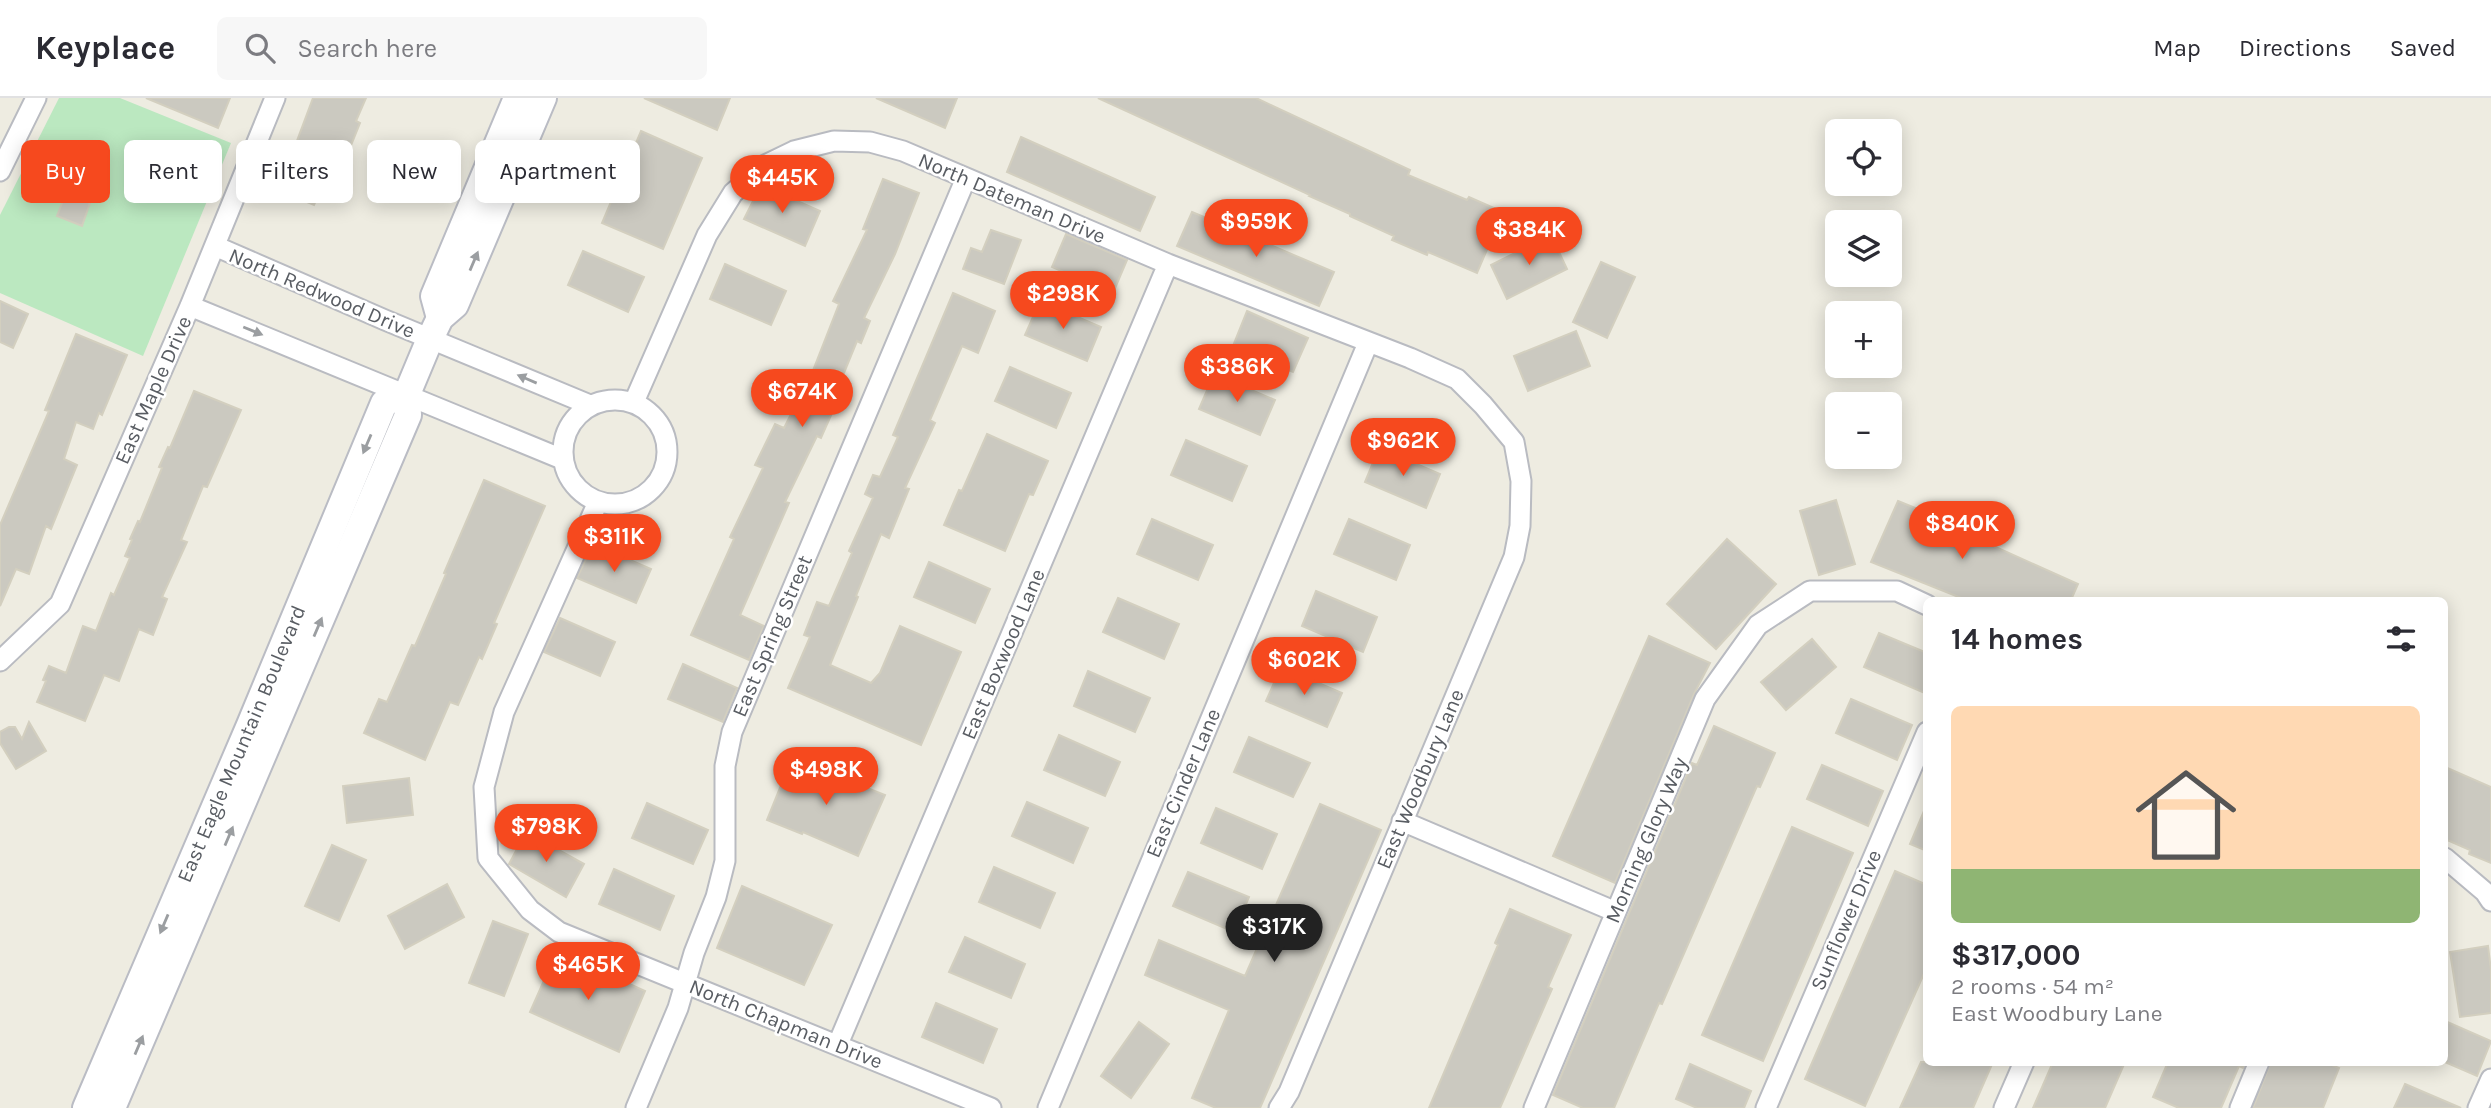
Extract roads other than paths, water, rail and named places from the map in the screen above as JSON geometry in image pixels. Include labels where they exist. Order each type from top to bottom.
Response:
[{"type":"street","points":[[0,171],[36,98]]},
{"type":"street","name":"East Maple Drive","points":[[0,661],[60,604],[190,306],[275,98]]},
{"type":"street","name":"East Eagle Mountain Boulevard","points":[[435,328],[435,296],[517,98]]},
{"type":"street","name":"East Eagle Mountain Boulevard","points":[[112,1108],[408,415],[407,394],[435,328],[455,305],[543,98]]},
{"type":"street","name":"North Dateman Drive","points":[[634,402],[707,235],[733,193],[765,165],[794,151],[834,141],[870,142],[903,151],[1168,264],[1410,358],[1457,379],[1514,442]]},
{"type":"street","name":"East Spring Street","points":[[636,1108],[678,1008],[683,983],[716,897],[724,861],[725,766],[732,732],[966,178]]},
{"type":"street","name":"North Redwood Drive","points":[[215,246],[435,328],[590,405]]},
{"type":"street","name":"East Boxwood Lane","points":[[838,1044],[1168,264]]},
{"type":"street","points":[[190,306],[562,459]]},
{"type":"street","name":"East Cinder Lane","points":[[1048,1108],[1368,343]]},
{"type":"street","name":"East Eagle Mountain Boulevard","points":[[86,1108],[384,403],[407,394]]},
{"type":"street","points":[[604,400],[634,402],[649,412],[661,426],[667,442],[667,460],[661,477],[649,492],[634,501],[616,505],[598,502],[585,496],[574,486],[562,459],[562,443],[577,415],[590,405],[604,400]]},
{"type":"street","name":"East Woodbury Lane","points":[[1279,1108],[1289,1093],[1514,557],[1520,526],[1521,481],[1514,442]]},
{"type":"street","name":"North Chapman Drive","points":[[598,502],[504,712],[484,787],[488,858],[530,910],[559,932],[991,1108]]},
{"type":"street","name":"Morning Glory Way","points":[[1534,1108],[1705,699],[1758,625],[1810,591],[1897,590],[1923,603]]},
{"type":"street","name":"Sunflower Drive","points":[[1766,1108],[1923,741]]},
{"type":"street","points":[[1402,821],[1616,912]]},
{"type":"street","points":[[2448,861],[2491,901]]},
{"type":"street","points":[[2004,1108],[2022,1066]]},
{"type":"street","points":[[2240,1108],[2257,1066]]},
{"type":"street","points":[[2479,1108],[2491,1079]]}]
